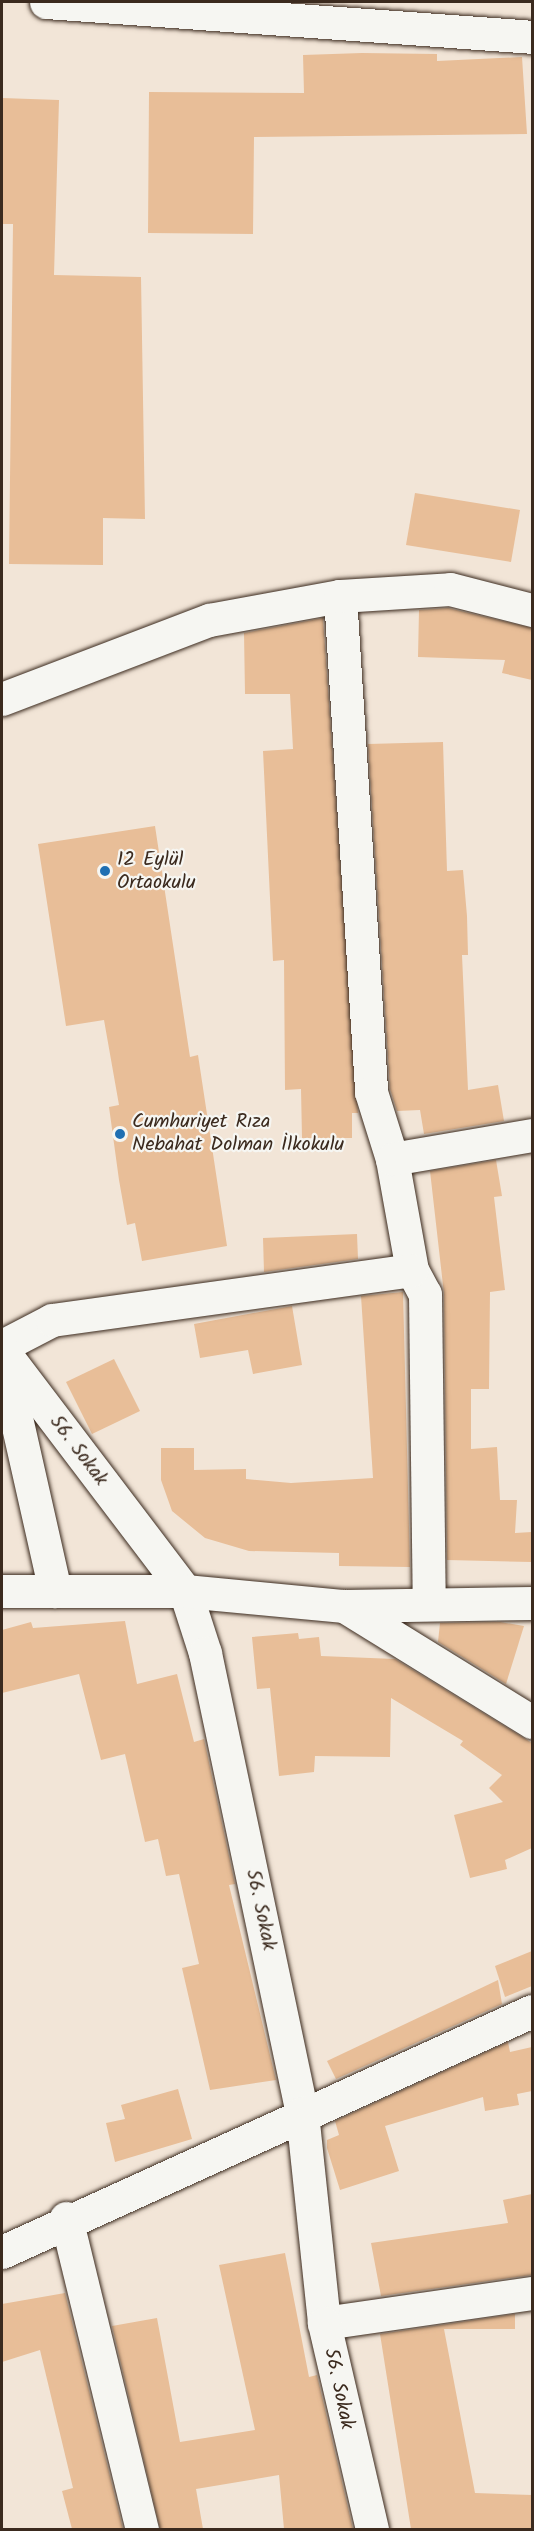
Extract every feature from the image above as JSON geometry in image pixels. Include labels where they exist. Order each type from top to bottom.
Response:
[{"type":"street","points":[[46,2],[532,37]]},
{"type":"street","points":[[2,699],[210,620],[340,596],[450,588],[532,610]]},
{"type":"street","points":[[340,596],[371,1092],[392,1159],[412,1270],[425,1294],[429,1604]]},
{"type":"street","points":[[392,1159],[532,1135]]},
{"type":"street","points":[[2,1348],[52,1320],[412,1270]]},
{"type":"street","name":"56. Sokak","points":[[2,1348],[185,1591],[206,1653],[302,2114],[324,2324],[372,2529]]},
{"type":"street","points":[[2,1356],[55,1591]]},
{"type":"street","points":[[2,1591],[185,1591],[344,1606],[532,1603]]},
{"type":"street","points":[[344,1606],[532,1722]]},
{"type":"street","points":[[2,2252],[66,2218],[532,2011]]},
{"type":"street","points":[[66,2218],[142,2529]]},
{"type":"street","points":[[324,2324],[532,2293]]},
{"type":"building","points":[[437,54],[437,61],[522,57],[527,134],[254,137],[253,234],[148,233],[149,92],[304,93],[303,55]]},
{"type":"building","points":[[2,98],[59,100],[54,275],[141,277],[145,519],[103,518],[103,565],[9,564],[13,224],[2,224]]},
{"type":"building","points":[[415,493],[520,510],[511,562],[406,545]]},
{"type":"building","points":[[448,608],[532,628],[532,680],[502,673],[505,660],[418,657],[419,610]]},
{"type":"building","points":[[323,618],[358,1113],[352,1113],[352,1138],[302,1138],[301,1089],[285,1090],[284,960],[273,961],[263,751],[293,749],[290,694],[245,694],[244,633]]},
{"type":"building","points":[[443,742],[447,871],[463,870],[467,916],[468,955],[462,955],[468,1090],[498,1085],[504,1121],[424,1134],[420,1110],[397,1111],[390,1089],[368,744]]},
{"type":"building","points":[[155,826],[190,1057],[198,1055],[227,1246],[142,1261],[135,1223],[127,1225],[119,1180],[109,1107],[119,1105],[104,1020],[66,1026],[38,844]]},
{"type":"building","points":[[496,1160],[502,1196],[494,1197],[505,1290],[490,1292],[489,1389],[471,1389],[471,1449],[497,1447],[500,1500],[517,1500],[515,1533],[532,1532],[532,1562],[447,1560],[444,1294],[430,1171]]},
{"type":"building","points":[[357,1234],[358,1259],[264,1272],[263,1238]]},
{"type":"building","points":[[403,1292],[410,1567],[339,1566],[339,1553],[249,1551],[205,1538],[172,1511],[161,1480],[161,1448],[194,1448],[194,1470],[246,1469],[246,1479],[291,1483],[373,1478],[361,1296]]},
{"type":"building","points":[[292,1306],[302,1365],[253,1374],[248,1350],[200,1358],[194,1324]]},
{"type":"building","points":[[114,1359],[140,1411],[92,1434],[66,1382]]},
{"type":"building","points":[[125,1621],[137,1684],[177,1674],[194,1742],[204,1739],[235,1884],[229,1885],[276,2080],[210,2090],[182,1968],[199,1964],[179,1874],[166,1876],[158,1839],[145,1842],[125,1754],[101,1760],[79,1674],[2,1693],[2,1630],[31,1622],[33,1628]]},
{"type":"building","points":[[500,1622],[524,1626],[506,1684],[438,1642],[440,1623]]},
{"type":"building","points":[[298,1633],[299,1639],[319,1637],[321,1656],[395,1659],[532,1743],[532,1848],[505,1860],[507,1869],[470,1878],[454,1815],[503,1802],[489,1788],[502,1775],[460,1745],[463,1741],[391,1698],[390,1757],[315,1756],[314,1772],[279,1776],[270,1688],[257,1689],[252,1637]]},
{"type":"building","points":[[532,1951],[532,1986],[505,1997],[495,1966]]},
{"type":"building","points":[[498,1980],[502,2004],[336,2079],[327,2061]]},
{"type":"building","points":[[508,2042],[510,2052],[532,2047],[532,2091],[517,2094],[519,2105],[485,2111],[483,2097],[385,2126],[399,2171],[340,2190],[327,2148],[327,2140],[339,2135],[335,2121]]},
{"type":"building","points":[[178,2089],[192,2139],[115,2162],[106,2123],[125,2119],[121,2105]]},
{"type":"building","points":[[532,2194],[532,2275],[381,2296],[371,2243],[508,2223],[503,2200]]},
{"type":"building","points":[[285,2253],[309,2377],[317,2375],[353,2529],[284,2529],[279,2475],[196,2489],[203,2529],[160,2529],[112,2326],[157,2318],[180,2442],[255,2430],[219,2265]]},
{"type":"building","points":[[65,2293],[123,2529],[72,2529],[62,2491],[73,2488],[40,2350],[2,2362],[2,2304]]},
{"type":"building","points":[[515,2314],[515,2329],[444,2329],[475,2493],[532,2495],[532,2529],[411,2529],[380,2334]]},
{"type":"place","name":"12 Eylül Ortaokulu","points":[[105,871]]},
{"type":"place","name":"Cumhuriyet Rıza Nebahat Dolman İlkokulu","points":[[120,1134]]}]
